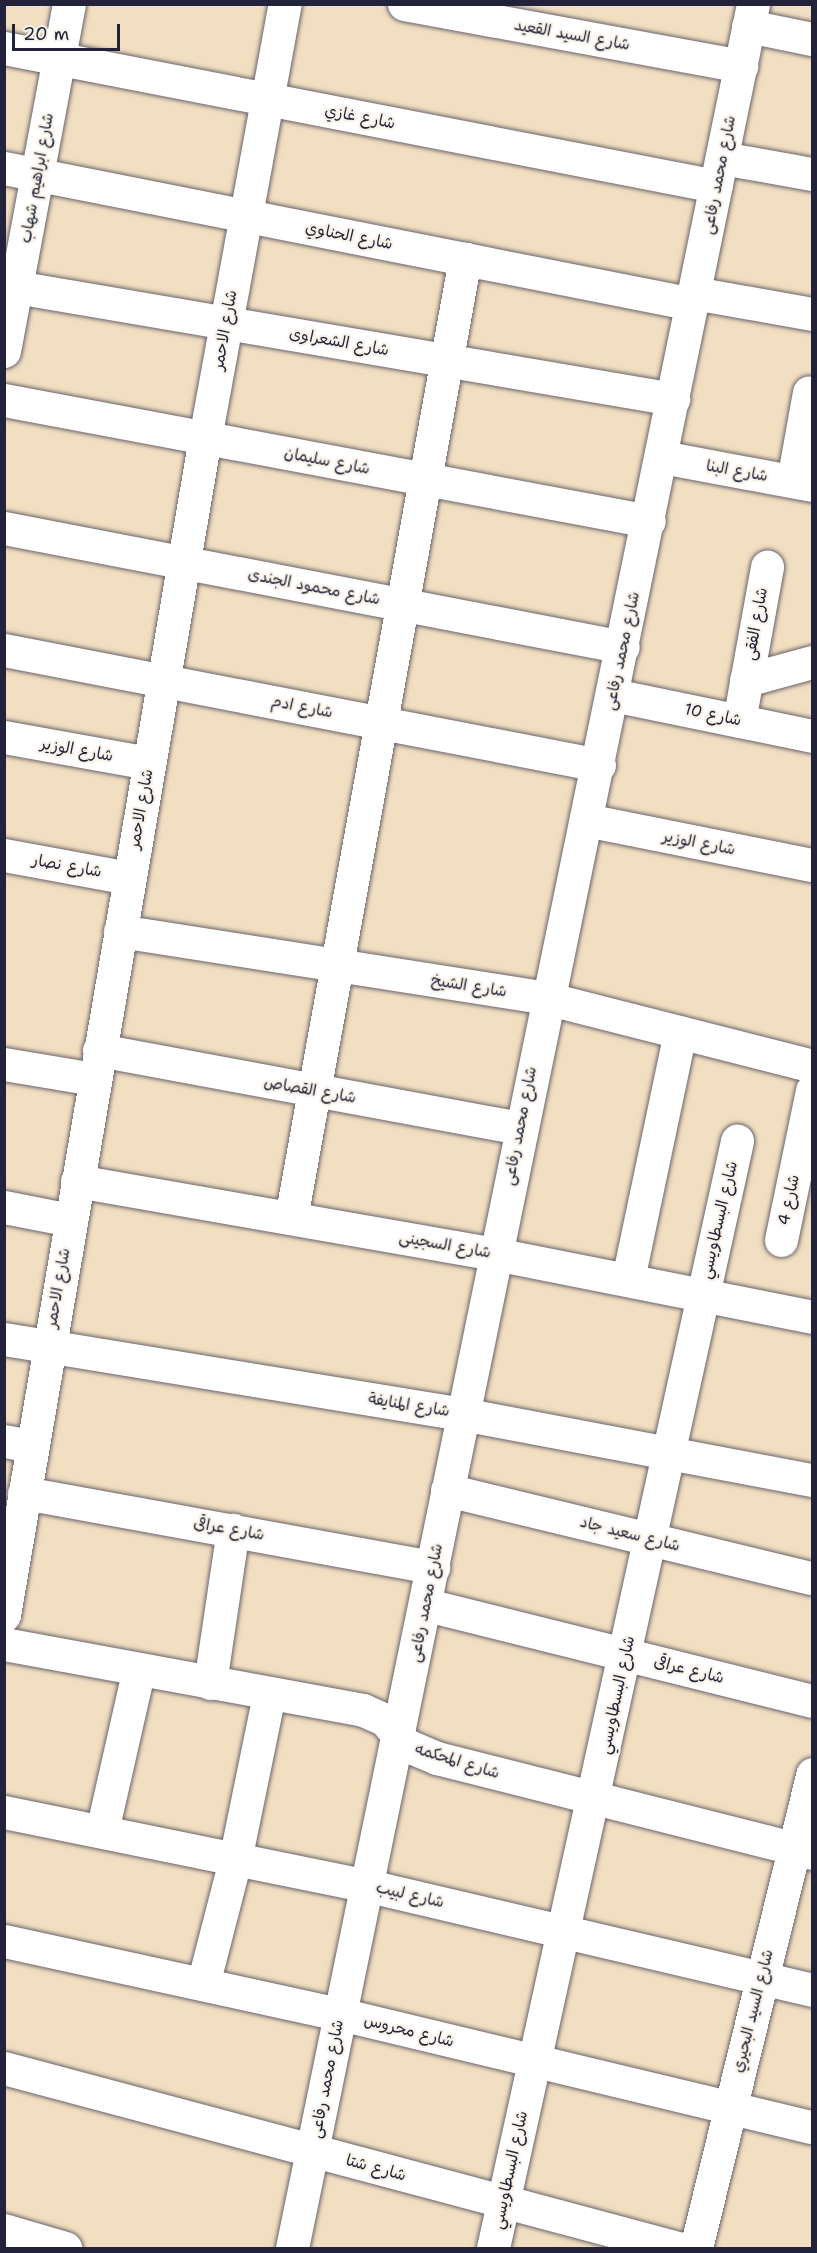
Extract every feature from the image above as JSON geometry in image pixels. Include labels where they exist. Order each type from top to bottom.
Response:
[{"type":"street","name":"شارع ابراهيم شهاب","points":[[4,351],[10,286],[37,175],[69,4]]},
{"type":"street","name":"شارع الاحمر","points":[[6,1597],[24,1493],[18,1443],[48,1347],[205,438],[285,4]]},
{"type":"street","name":"شارع السيد القعيد","points":[[404,4],[741,66]]},
{"type":"street","name":"شارع محمد رفاعى","points":[[292,2248],[427,1605],[447,1490],[546,998],[613,695],[751,15]]},
{"type":"street","points":[[751,15],[813,39]]},
{"type":"street","name":"شارع غازي","points":[[4,48],[268,99],[719,172],[813,174]]},
{"type":"street","name":"شارع الحناوي","points":[[4,168],[465,259],[693,298],[813,314]]},
{"type":"street","points":[[291,1218],[465,259]]},
{"type":"street","name":"شارع الشعراوى","points":[[10,286],[673,399]]},
{"type":"street","points":[[803,483],[809,392]]},
{"type":"street","name":"شارع سليمان","points":[[4,400],[649,521]]},
{"type":"street","name":"شارع البنا","points":[[662,457],[803,483]]},
{"type":"street","name":"شارع محمود الجندى","points":[[4,528],[623,647]]},
{"type":"street","name":"شارع الفقى","points":[[739,721],[767,567]]},
{"type":"street","name":"شارع ادم","points":[[4,650],[598,765]]},
{"type":"street","name":"شارع الفقى","points":[[746,680],[813,662]]},
{"type":"street","name":"شارع 10","points":[[613,695],[813,736]]},
{"type":"street","name":"شارع الوزير","points":[[4,737],[149,763]]},
{"type":"street","name":"شارع الوزير","points":[[586,820],[813,865]]},
{"type":"street","name":"شارع نصار","points":[[4,855],[129,878]]},
{"type":"street","name":"شارع الشيخ","points":[[120,932],[546,998],[813,1066]]},
{"type":"street","points":[[628,1279],[680,1032]]},
{"type":"street","name":"شارع القصاص","points":[[4,1064],[97,1065],[314,1090],[520,1128]]},
{"type":"street","name":"شارع 4","points":[[781,1240],[813,1090]]},
{"type":"street","name":"شارع البسطاويسي","points":[[493,2248],[626,1654],[648,1538],[736,1142]]},
{"type":"street","name":"شارع السجينى","points":[[77,1181],[495,1254],[813,1317]]},
{"type":"street","points":[[4,1207],[70,1220]]},
{"type":"street","name":"شارع المنايفة","points":[[4,1339],[462,1414],[813,1480]]},
{"type":"street","name":"شارع سعيد جاد","points":[[447,1490],[813,1578]]},
{"type":"street","name":"شارع عراقى","points":[[24,1493],[434,1567]]},
{"type":"street","points":[[210,1683],[233,1530]]},
{"type":"street","name":"شارع عراقى","points":[[427,1605],[813,1701]]},
{"type":"street","name":"شارع المحكمه","points":[[4,1644],[138,1671],[363,1710],[385,1720],[406,1745],[437,1758],[803,1851]]},
{"type":"street","points":[[102,1831],[138,1671]]},
{"type":"street","points":[[203,1984],[235,1860],[269,1694]]},
{"type":"street","name":"شارع السيد البحيري","points":[[696,2248],[761,1976],[803,1851],[813,1774]]},
{"type":"street","name":"شارع لبيب","points":[[4,1812],[369,1886],[813,1990]]},
{"type":"street","name":"شارع محروس","points":[[4,1941],[340,2014],[813,2127]]},
{"type":"street","name":"شارع شتا","points":[[4,2068],[678,2248]]},
{"type":"street","points":[[4,2230],[65,2248]]}]
